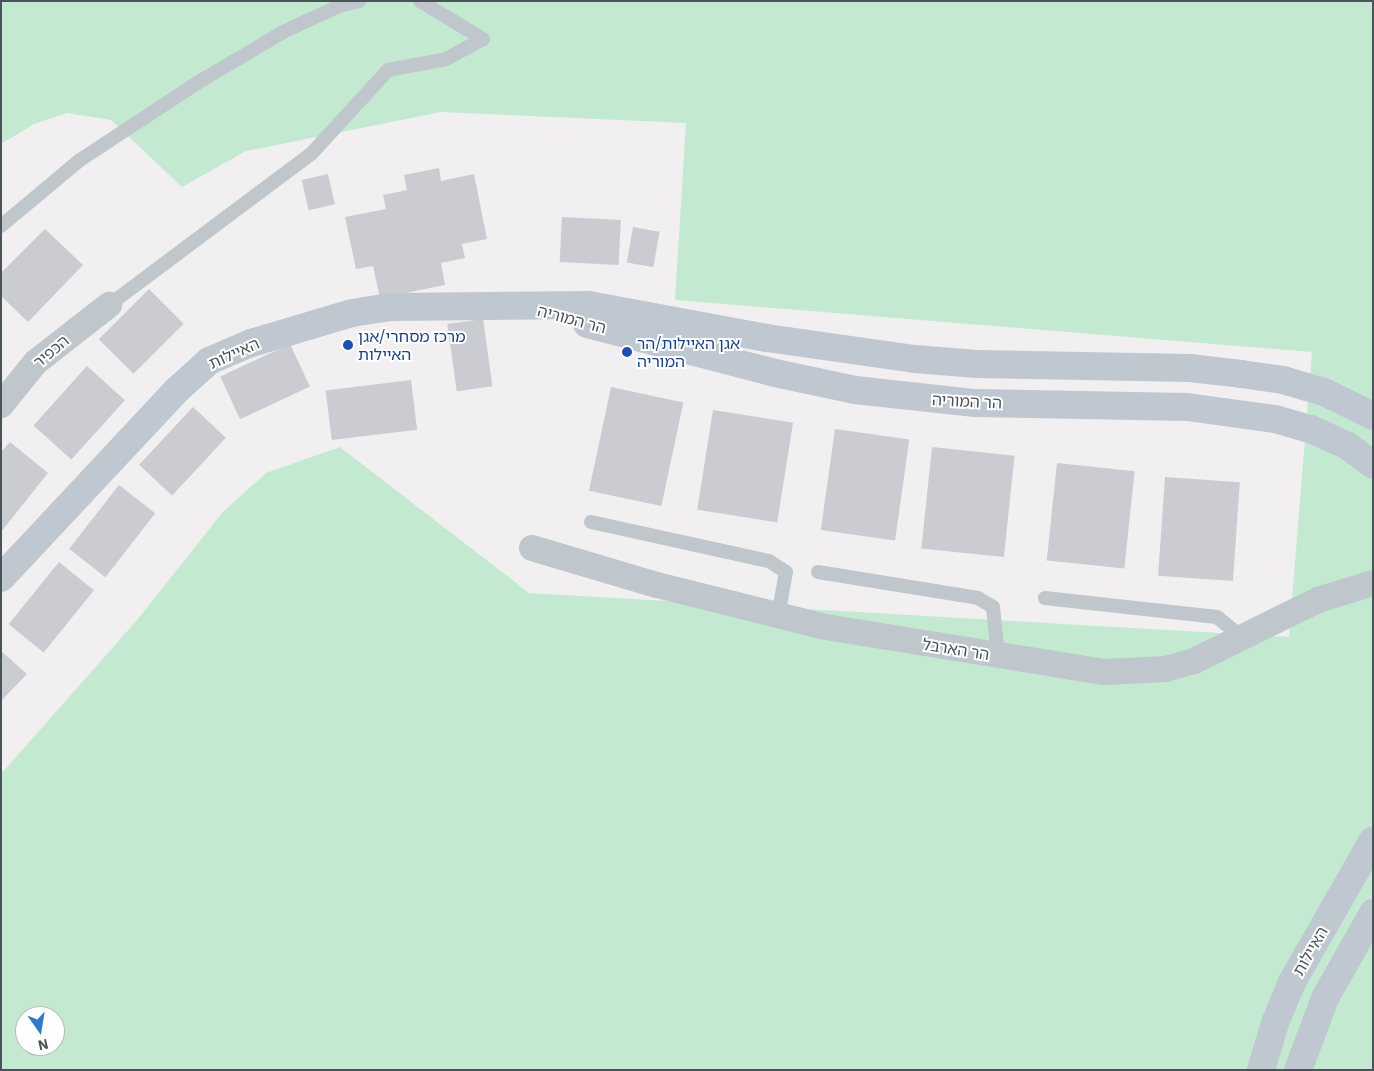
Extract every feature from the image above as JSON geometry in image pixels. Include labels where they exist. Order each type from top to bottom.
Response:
[{"type":"street","name":"הכפיר","points":[[1,405],[36,362],[109,305]]},
{"type":"street","name":"הר המוריה","points":[[523,306],[590,306],[767,338],[915,359],[977,364],[1190,368],[1241,374],[1284,380],[1324,392],[1373,416]]},
{"type":"street","name":"הר המוריה","points":[[523,306],[775,373],[855,390],[975,403],[1187,408],[1275,419],[1310,429],[1348,446],[1373,465]]},
{"type":"street","name":"האיילות","points":[[1,578],[177,390],[209,361],[251,343],[352,313],[391,307],[523,306]]},
{"type":"street","name":"הר הארבל","points":[[532,548],[658,585],[826,627],[1104,672],[1137,672],[1194,662],[1244,639],[1318,600],[1373,584]]},
{"type":"street","name":"האיילות","points":[[1261,1070],[1275,1023],[1292,982],[1373,840]]},
{"type":"street","points":[[1298,1070],[1325,998],[1373,913]]},
{"type":"lane","points":[[1,226],[80,160],[197,83],[285,31],[339,6],[359,1]]},
{"type":"lane","points":[[109,305],[312,153],[388,70],[446,59],[483,39],[420,1]]},
{"type":"lane","points":[[591,522],[769,561],[786,572],[778,616]]},
{"type":"lane","points":[[818,572],[978,598],[993,607],[998,656]]},
{"type":"lane","points":[[1045,598],[1217,617],[1244,639]]},
{"type":"green space","points":[[1,1],[1373,1],[1373,1070],[1,1070],[1,774],[138,619],[222,513],[266,473],[340,447],[529,593],[1289,637],[1312,352],[675,300],[686,123],[441,112],[246,151],[182,187],[111,120],[67,113],[34,124],[1,144]]},
{"type":"building","points":[[439,168],[441,181],[474,174],[487,239],[462,244],[465,258],[441,263],[445,285],[380,298],[373,266],[356,269],[345,217],[386,209],[383,195],[407,190],[404,175]]},
{"type":"building","points":[[328,174],[335,204],[309,210],[302,180]]},
{"type":"building","points":[[562,217],[621,220],[619,265],[560,262]]},
{"type":"building","points":[[633,227],[660,232],[653,267],[627,262]]},
{"type":"building","points":[[45,229],[83,265],[28,322],[1,296],[1,273]]},
{"type":"building","points":[[149,289],[184,324],[133,374],[99,339]]},
{"type":"building","points":[[483,319],[492,386],[457,391],[447,324]]},
{"type":"building","points":[[290,344],[310,387],[240,419],[220,377]]},
{"type":"building","points":[[87,366],[125,400],[71,460],[33,425]]},
{"type":"building","points":[[411,380],[417,430],[332,440],[326,390]]},
{"type":"building","points":[[611,387],[683,402],[661,506],[589,491]]},
{"type":"building","points":[[193,407],[226,438],[172,495],[139,465]]},
{"type":"building","points":[[713,410],[793,423],[777,522],[697,510]]},
{"type":"building","points":[[835,429],[909,439],[895,540],[821,530]]},
{"type":"building","points":[[10,442],[48,473],[1,532],[1,452]]},
{"type":"building","points":[[932,447],[1015,456],[1004,557],[921,548]]},
{"type":"building","points":[[1057,463],[1135,471],[1124,569],[1047,560]]},
{"type":"building","points":[[1165,477],[1240,482],[1233,581],[1158,576]]},
{"type":"building","points":[[119,485],[155,513],[105,577],[69,549]]},
{"type":"building","points":[[59,562],[94,590],[44,652],[9,624]]},
{"type":"building","points":[[1,651],[27,674],[1,701]]},
{"type":"place","name":"מרכז מסחרי/אגן האיילות","points":[[348,345]]},
{"type":"place","name":"אגן האיילות/הר המוריה","points":[[627,352]]}]
